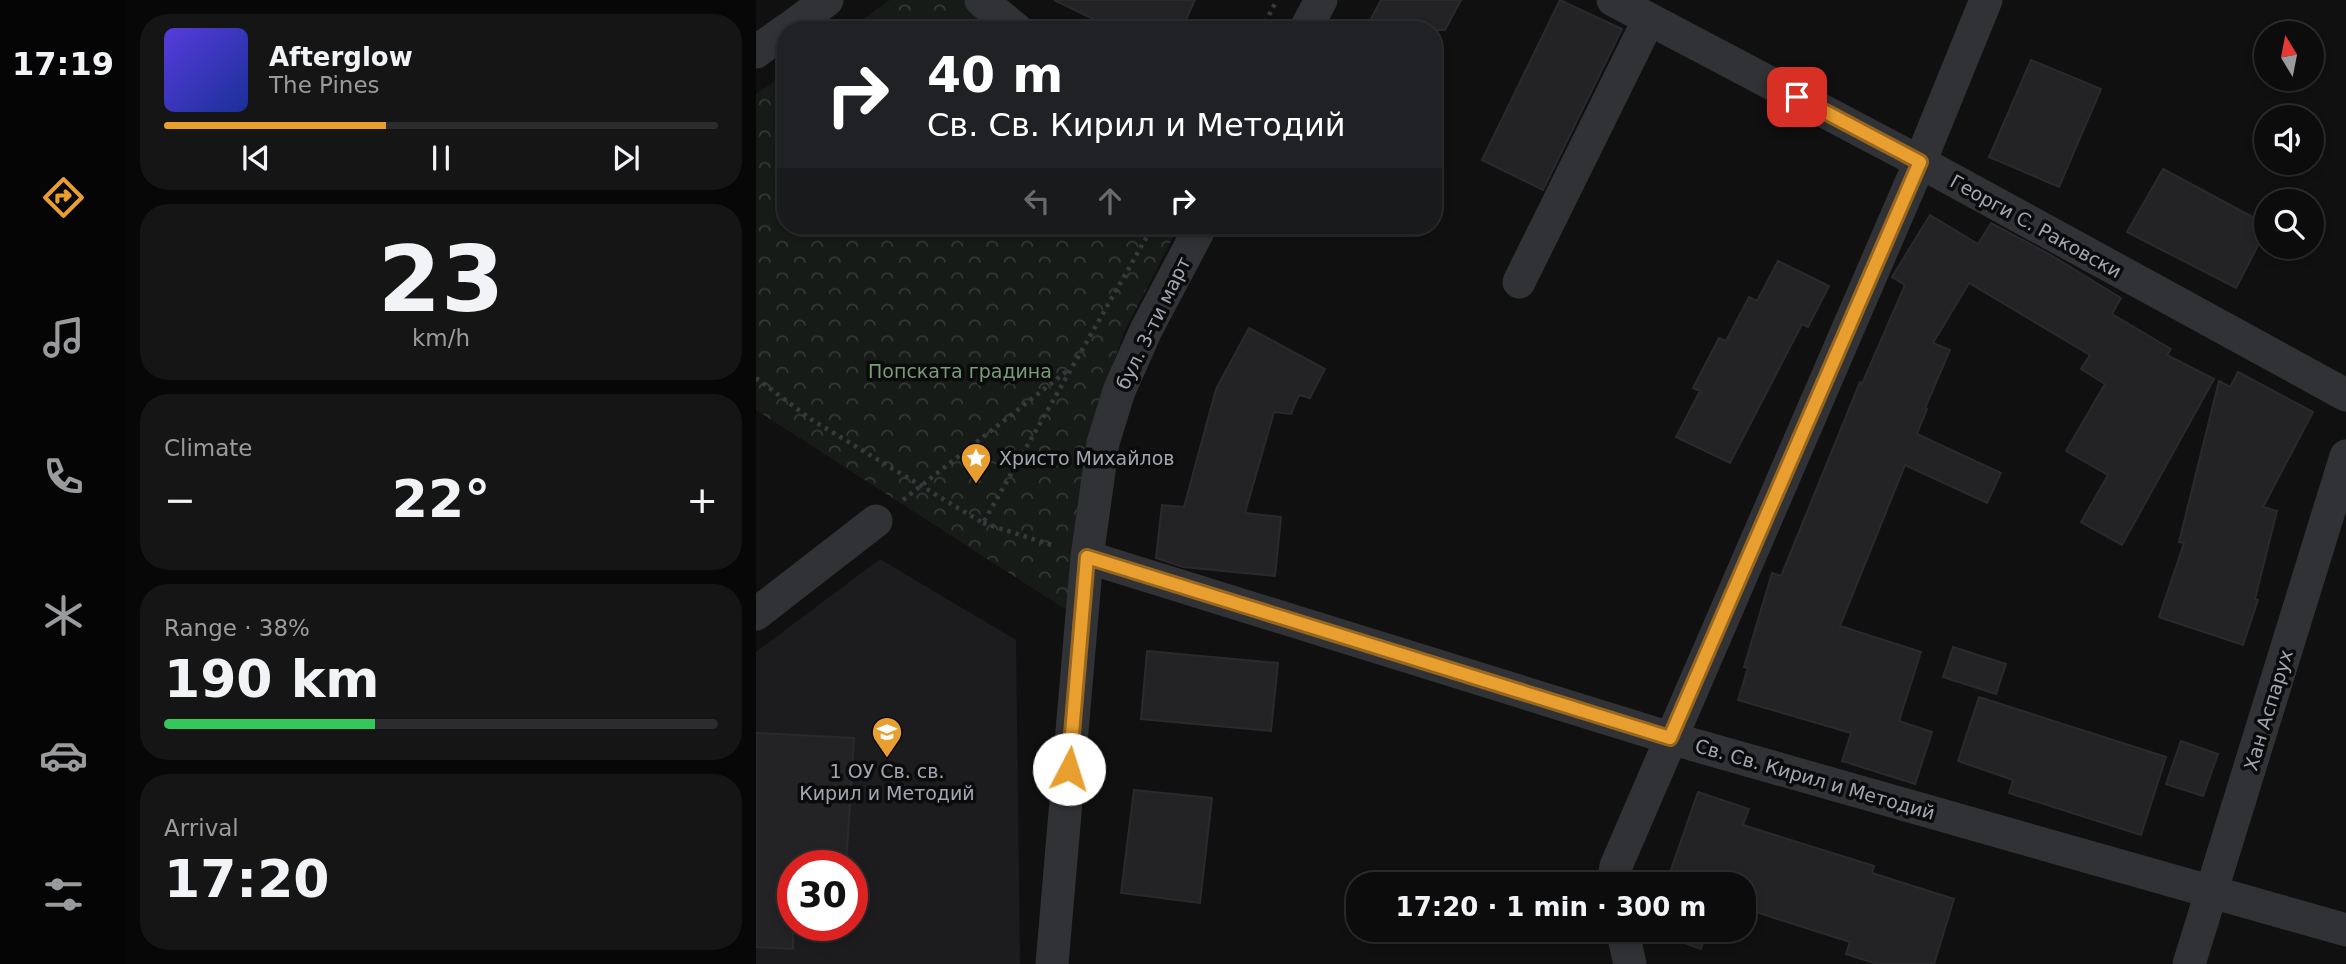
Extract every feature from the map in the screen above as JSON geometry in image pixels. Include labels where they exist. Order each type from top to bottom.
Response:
[{"type":"street","points":[[798,21],[827,0]]},
{"type":"street","points":[[981,0],[1006,21]]},
{"type":"street","points":[[1310,21],[1321,0]]},
{"type":"street","name":"Георги С. Раковски","points":[[1613,0],[1920,162],[2346,395]]},
{"type":"street","points":[[1615,872],[1670,738],[1920,162],[1986,0]]},
{"type":"street","points":[[1518,282],[1649,19]]},
{"type":"street","points":[[756,52],[777,37]]},
{"type":"street","name":"бул. 3-ти март","points":[[1052,964],[1087,557],[1103,443],[1119,391],[1146,330],[1196,235]]},
{"type":"street","name":"Хан Аспарух","points":[[2189,964],[2346,456]]},
{"type":"street","points":[[756,614],[876,521]]},
{"type":"street","name":"Св. Св. Кирил и Методий","points":[[1087,557],[1670,738],[2346,930]]},
{"type":"street","points":[[1625,942],[1630,964]]},
{"type":"path","points":[[1266,21],[1277,0]]},
{"type":"path","points":[[983,523],[1148,235]]},
{"type":"path","points":[[876,521],[1070,369]]},
{"type":"path","points":[[756,377],[812,420],[983,523],[1087,557]]},
{"type":"shaded area","name":"1 ОУ Св. св. Кирил и Методий","points":[[880,559],[1016,640],[1020,964],[756,964],[756,652]]},
{"type":"green space","points":[[890,0],[971,0],[995,21],[861,21]]},
{"type":"green space","name":"Попската градина","points":[[777,80],[777,235],[1174,235],[1124,332],[1089,436],[1068,611],[756,410],[756,94]]},
{"type":"building","points":[[1054,0],[1195,0],[1185,21],[1097,21]]},
{"type":"building","points":[[1381,0],[1461,0],[1445,30],[1442,30],[1442,21],[1370,21]]},
{"type":"building","points":[[1560,0],[1622,29],[1543,190],[1482,160]]},
{"type":"building","points":[[2031,60],[2101,89],[2059,187],[1989,157]]},
{"type":"building","points":[[2163,169],[2254,218],[2254,253],[2236,288],[2127,232]]},
{"type":"building","points":[[1930,215],[1978,244],[1991,223],[2049,254],[2121,298],[2112,314],[2171,349],[2167,355],[2214,379],[2122,545],[2081,522],[2108,475],[2066,451],[2105,384],[2081,369],[2090,355],[1969,283],[1933,343],[1950,350],[1917,434],[2001,473],[1987,503],[1905,465],[1840,626],[1921,652],[1899,721],[1932,732],[1915,784],[1842,761],[1851,733],[1738,700],[1748,668],[1744,667],[1772,573],[1781,576],[1860,382],[1862,384],[1905,285],[1892,277]]},
{"type":"building","points":[[1778,261],[1829,286],[1808,327],[1802,324],[1730,463],[1676,437],[1700,391],[1693,388],[1719,338],[1726,341],[1749,297],[1757,301]]},
{"type":"building","points":[[1249,328],[1325,369],[1310,398],[1299,395],[1291,414],[1274,412],[1245,513],[1281,517],[1275,576],[1183,567],[1156,558],[1162,505],[1184,507],[1216,389]]},
{"type":"building","points":[[2238,372],[2313,412],[2263,507],[2277,511],[2255,599],[2258,600],[2243,645],[2159,617],[2184,543],[2179,542],[2219,381],[2230,387]]},
{"type":"building","points":[[1953,647],[2006,664],[1996,694],[1943,677]]},
{"type":"building","points":[[1147,651],[1278,663],[1271,731],[1141,719]]},
{"type":"building","points":[[1979,697],[2166,757],[2141,835],[2009,793],[2013,780],[1958,761]]},
{"type":"building","points":[[756,733],[854,738],[847,850],[777,850],[777,941],[793,941],[793,949],[756,947]]},
{"type":"building","points":[[2181,741],[2218,754],[2203,796],[2166,784]]},
{"type":"building","points":[[1134,790],[1212,798],[1200,903],[1121,893]]},
{"type":"building","points":[[1698,792],[1749,809],[1743,825],[1874,866],[1872,873],[1954,899],[1934,964],[1877,964],[1846,954],[1850,942],[1756,912],[1756,872],[1670,872]]},
{"type":"building","points":[[1682,942],[1703,942],[1701,949]]},
{"type":"place","name":"Христо Михайлов","points":[[976,485]]},
{"type":"place","name":"1 ОУ Св. св. Кирил и Методий","points":[[887,759]]},
{"type":"route","points":[[1069,769],[1087,557],[1670,738],[1920,162],[1797,97]]}]
